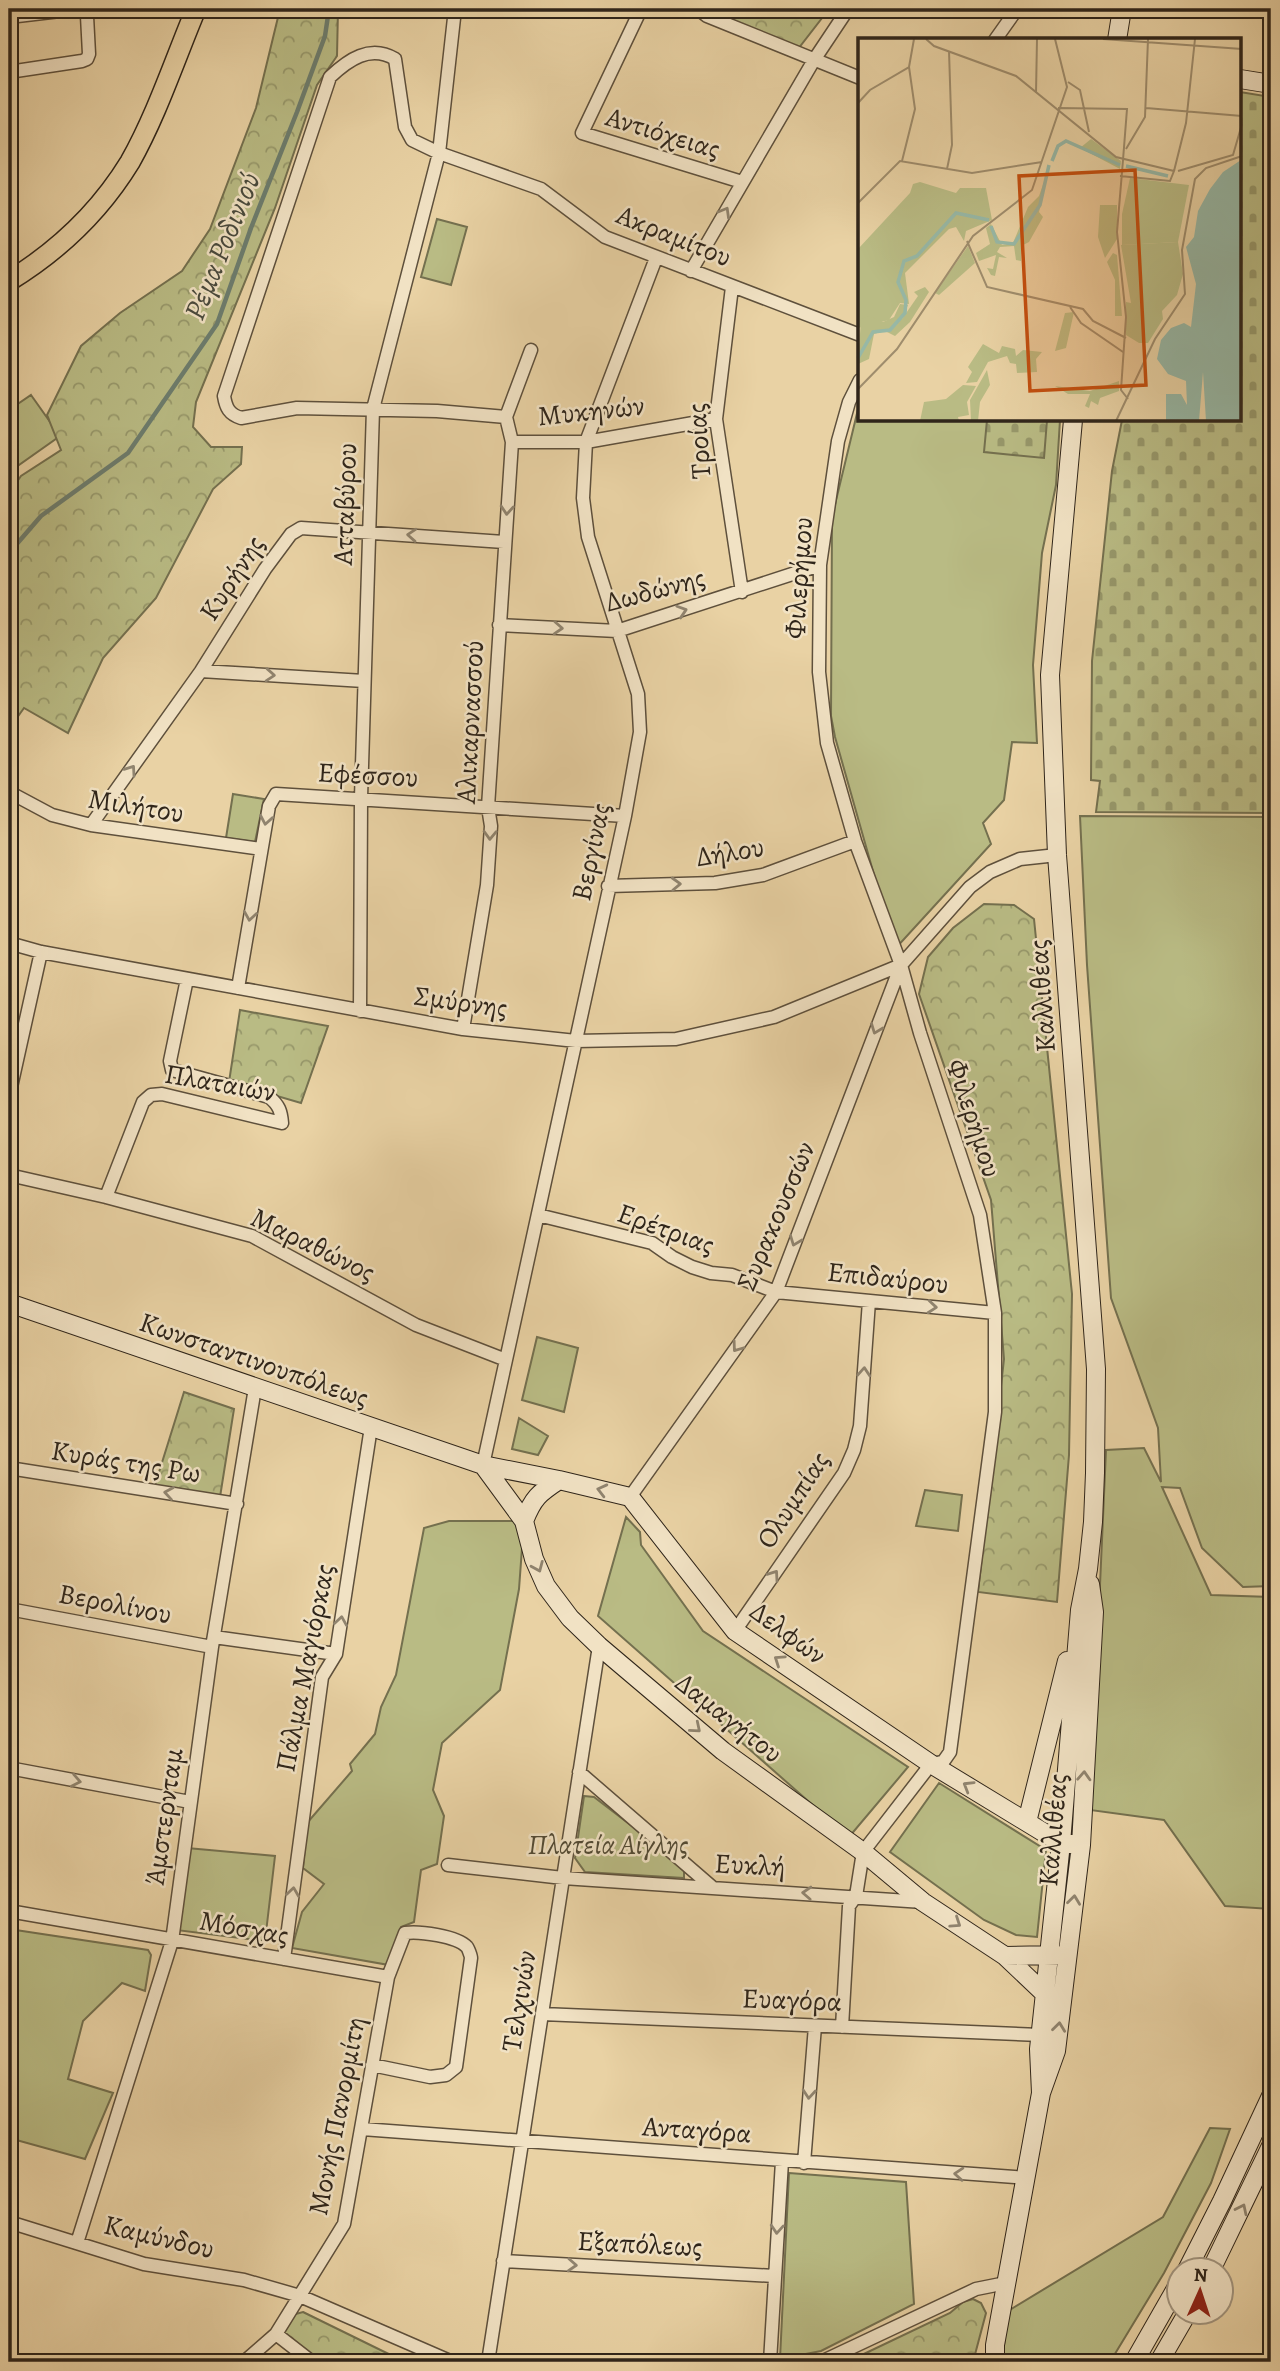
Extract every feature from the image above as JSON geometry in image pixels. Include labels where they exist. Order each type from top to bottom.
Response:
[{"type":"main road","points":[[9,281],[53,250],[99,206],[116,184],[131,160],[150,119],[196,9]]},
{"type":"main road","points":[[1117,38],[1120,9]]},
{"type":"main road","points":[[1242,79],[1271,84]]},
{"type":"main road","name":"Καλλιθέας","points":[[1041,2093],[1040,2035],[1061,1843],[1080,1610],[1088,1569],[1094,1485],[1096,1369],[1057,855],[1050,675],[1073,422]]},
{"type":"main road","name":"Κωνσταντινουπόλεως","points":[[9,1303],[483,1465]]},
{"type":"main road","points":[[483,1465],[629,1497]]},
{"type":"main road","name":"Δαμαγήτου","points":[[483,1465],[524,1521],[534,1559],[546,1586],[570,1618],[598,1646],[723,1751],[863,1852],[923,1902],[1005,1956],[1044,1993]]},
{"type":"main road","points":[[524,1521],[531,1501],[559,1480]]},
{"type":"main road","name":"Δελφών","points":[[629,1497],[735,1631],[931,1764],[1061,1843],[1081,1844]]},
{"type":"main road","name":"Καλλιθέας","points":[[995,2362],[995,2345],[1041,2093],[1056,2051],[1068,1956],[1081,1844],[1094,1612],[1088,1569]]},
{"type":"main road","points":[[1027,1822],[1080,1610]]},
{"type":"main road","points":[[1005,1956],[1068,1956]]},
{"type":"main road","points":[[1194,2256],[1271,2096]]},
{"type":"main road","points":[[1218,2256],[1271,2146]]},
{"type":"main road","points":[[1134,2362],[1164,2310]]},
{"type":"main road","points":[[1159,2362],[1180,2326]]},
{"type":"street","points":[[9,17],[77,9],[84,11],[87,16],[87,60],[10,72],[9,34]]},
{"type":"street","name":"Ατταβύρου","points":[[360,1011],[361,798],[373,409],[439,153],[455,9]]},
{"type":"street","name":"Αντιόχειας","points":[[641,9],[582,133],[742,182]]},
{"type":"street","points":[[698,9],[707,16],[858,77]]},
{"type":"street","points":[[691,271],[814,60],[848,9]]},
{"type":"street","points":[[996,38],[1017,9]]},
{"type":"street","name":"Ακραμίτου","points":[[232,415],[226,407],[224,396],[330,77],[345,62],[370,53],[383,52],[395,59],[405,127],[412,140],[439,153],[541,189],[605,237],[858,334]]},
{"type":"street","name":"Βεργίνας","points":[[483,1465],[625,816],[640,732],[638,694],[588,537],[583,498],[586,442],[656,258]]},
{"type":"street","name":"Τροίας","points":[[732,287],[716,419],[742,592]]},
{"type":"street","points":[[506,417],[531,350]]},
{"type":"street","name":"Φιλερήμου","points":[[858,384],[849,402],[838,441],[820,565],[818,672],[827,743],[855,841],[901,965],[980,1215],[995,1313],[995,1412],[950,1752],[943,1762],[931,1764],[863,1852]]},
{"type":"street","name":"Μυκηνών","points":[[232,415],[241,418],[297,408],[373,409],[506,417]]},
{"type":"street","name":"Αλικαρνασσού","points":[[463,1029],[487,885],[491,826],[488,807],[512,442],[506,417]]},
{"type":"street","name":"Μυκηνών","points":[[512,442],[586,442],[716,419]]},
{"type":"street","name":"Κυρήνης","points":[[91,825],[201,671],[265,569],[291,534],[301,528],[504,542]]},
{"type":"street","name":"Δωδώνης","points":[[499,625],[617,631],[820,565]]},
{"type":"street","points":[[201,671],[364,681]]},
{"type":"street","name":"Μιλήτου","points":[[9,792],[51,815],[91,825],[261,849]]},
{"type":"street","name":"Εφέσσου","points":[[261,849],[269,806],[276,794],[625,816]]},
{"type":"street","name":"Δήλου","points":[[608,886],[715,883],[763,875],[855,841]]},
{"type":"street","points":[[239,988],[261,849]]},
{"type":"street","points":[[901,965],[970,887],[990,872],[1020,859],[1057,855]]},
{"type":"street","name":"Σμύρνης","points":[[9,943],[41,952],[463,1029],[576,1041],[676,1039],[775,1017],[901,965]]},
{"type":"street","points":[[9,1096],[41,952]]},
{"type":"street","name":"Συρακουσσών","points":[[629,1497],[776,1292],[901,965]]},
{"type":"street","name":"Πλαταιών","points":[[106,1197],[143,1102],[151,1095],[162,1094],[282,1123],[277,1102],[269,1097],[172,1070],[170,1061],[187,979]]},
{"type":"street","name":"Μαραθώνος","points":[[9,1175],[106,1197],[252,1236],[416,1325],[506,1360]]},
{"type":"street","name":"Ερέτριας","points":[[538,1215],[652,1243],[692,1267],[711,1273],[732,1275],[776,1292]]},
{"type":"street","name":"Επιδαύρου","points":[[776,1292],[995,1313]]},
{"type":"street","name":"Ολυμπίας","points":[[735,1631],[844,1473],[854,1450],[860,1426],[869,1301]]},
{"type":"street","name":"Άμστερνταμ","points":[[77,2243],[172,1941],[213,1642],[256,1388]]},
{"type":"street","name":"Πάλμα Μαγιόρκας","points":[[284,1959],[322,1677],[335,1654],[371,1427]]},
{"type":"street","name":"Κυράς της Ρω","points":[[9,1468],[236,1504]]},
{"type":"street","name":"Βερολίνου","points":[[9,1609],[213,1642],[335,1654]]},
{"type":"street","name":"Τελχινών","points":[[488,2362],[598,1646]]},
{"type":"street","points":[[9,1768],[190,1802]]},
{"type":"street","points":[[579,1772],[712,1887]]},
{"type":"street","points":[[842,2027],[849,1906],[856,1896],[863,1852]]},
{"type":"street","name":"Ευκλή","points":[[448,1865],[563,1878],[923,1902]]},
{"type":"street","name":"Μόσχας","points":[[9,1911],[388,1977]]},
{"type":"street","name":"Μονής Πανορμίτη","points":[[244,2362],[276,2334],[344,2224],[362,2129],[372,2066],[388,1977],[405,1933],[417,1932],[457,1940],[467,1947],[471,1958],[456,2067],[446,2076],[430,2077],[372,2066]]},
{"type":"street","name":"Ευαγόρα","points":[[542,2014],[1040,2035]]},
{"type":"street","points":[[804,2163],[814,2026]]},
{"type":"street","name":"Ανταγόρα","points":[[362,2129],[1027,2178]]},
{"type":"street","points":[[770,2362],[782,2161]]},
{"type":"street","name":"Καμύνδου","points":[[9,2222],[144,2264],[244,2280],[300,2296],[452,2362]]},
{"type":"street","name":"Εξαπόλεως","points":[[503,2261],[774,2276]]},
{"type":"street","points":[[821,2362],[976,2288],[1006,2283]]},
{"type":"street","points":[[276,2334],[312,2362]]},
{"type":"green space","points":[[280,9],[338,9],[337,56],[317,85],[275,208],[196,402],[193,427],[211,447],[242,447],[241,464],[213,489],[156,598],[103,658],[68,733],[24,708],[9,729],[9,493],[21,476],[61,450],[47,415],[81,346],[120,313],[182,271],[210,229],[256,108]]},
{"type":"green space","points":[[734,9],[829,9],[798,49],[733,21]]},
{"type":"green space","points":[[1242,92],[1271,97],[1271,813],[1096,812],[1100,781],[1091,780],[1092,661],[1112,471],[1122,422],[1242,422]]},
{"type":"green space","points":[[437,219],[467,227],[451,285],[421,277]]},
{"type":"green space","points":[[31,395],[60,436],[9,472],[9,410]]},
{"type":"green space","points":[[858,409],[858,422],[1060,422],[1056,485],[1042,553],[1033,665],[1037,743],[1012,742],[1004,800],[983,823],[991,844],[895,949],[831,716],[832,517]]},
{"type":"green space","points":[[987,422],[1047,422],[1044,458],[984,452]]},
{"type":"green space","points":[[233,794],[264,799],[255,842],[226,838]]},
{"type":"green space","points":[[1080,816],[1271,817],[1271,1586],[1243,1587],[1202,1548],[1180,1488],[1162,1487],[1211,1595],[1271,1597],[1271,1909],[1225,1906],[1164,1820],[1090,1810],[1106,1450],[1144,1448],[1161,1482],[1158,1428],[1111,1298],[1087,965]]},
{"type":"green space","points":[[984,904],[1014,905],[1034,919],[1072,1294],[1069,1455],[1057,1602],[978,1592],[1004,1359],[991,1200],[919,994],[928,957],[953,928]]},
{"type":"green space","points":[[240,1010],[328,1026],[301,1103],[229,1082]]},
{"type":"green space","points":[[537,1337],[578,1348],[564,1412],[522,1400]]},
{"type":"green space","points":[[184,1392],[234,1409],[220,1497],[155,1485]]},
{"type":"green space","points":[[519,1418],[548,1436],[538,1455],[512,1449]]},
{"type":"green space","points":[[925,1490],[962,1495],[958,1531],[916,1526]]},
{"type":"green space","points":[[626,1517],[640,1532],[641,1545],[703,1631],[908,1767],[849,1837],[598,1616]]},
{"type":"green space","points":[[449,1521],[524,1521],[519,1589],[500,1690],[442,1743],[433,1790],[444,1816],[437,1864],[421,1870],[414,1922],[401,1927],[389,1965],[292,1948],[302,1912],[324,1884],[303,1868],[307,1823],[352,1771],[350,1764],[375,1734],[381,1707],[396,1675],[424,1528]]},
{"type":"green space","points":[[939,1783],[1046,1850],[1037,1937],[1016,1935],[984,1920],[890,1852]]},
{"type":"green space","name":"Πλατεία Αίγλης","points":[[584,1796],[594,1797],[684,1866],[684,1878],[585,1872],[575,1858]]},
{"type":"green space","points":[[187,1848],[275,1856],[265,1941],[176,1930]]},
{"type":"green space","points":[[9,1929],[148,1950],[151,1955],[145,1991],[122,1983],[83,2021],[68,2079],[113,2093],[85,2159],[9,2138]]},
{"type":"green space","points":[[1210,2128],[1230,2129],[1211,2183],[1173,2256],[1164,2256],[1164,2273],[1110,2362],[1002,2362],[1008,2311],[1163,2217]]},
{"type":"green space","points":[[789,2173],[906,2182],[914,2304],[821,2351],[780,2359]]},
{"type":"green space","points":[[973,2299],[981,2303],[986,2313],[973,2362],[847,2362],[950,2313],[963,2302]]},
{"type":"green space","points":[[303,2312],[405,2362],[320,2362],[279,2330],[292,2315]]},
{"type":"waterway","name":"Ρέμα Ροδινιού","points":[[9,553],[41,516],[128,453],[217,324],[325,36],[329,9]]}]
